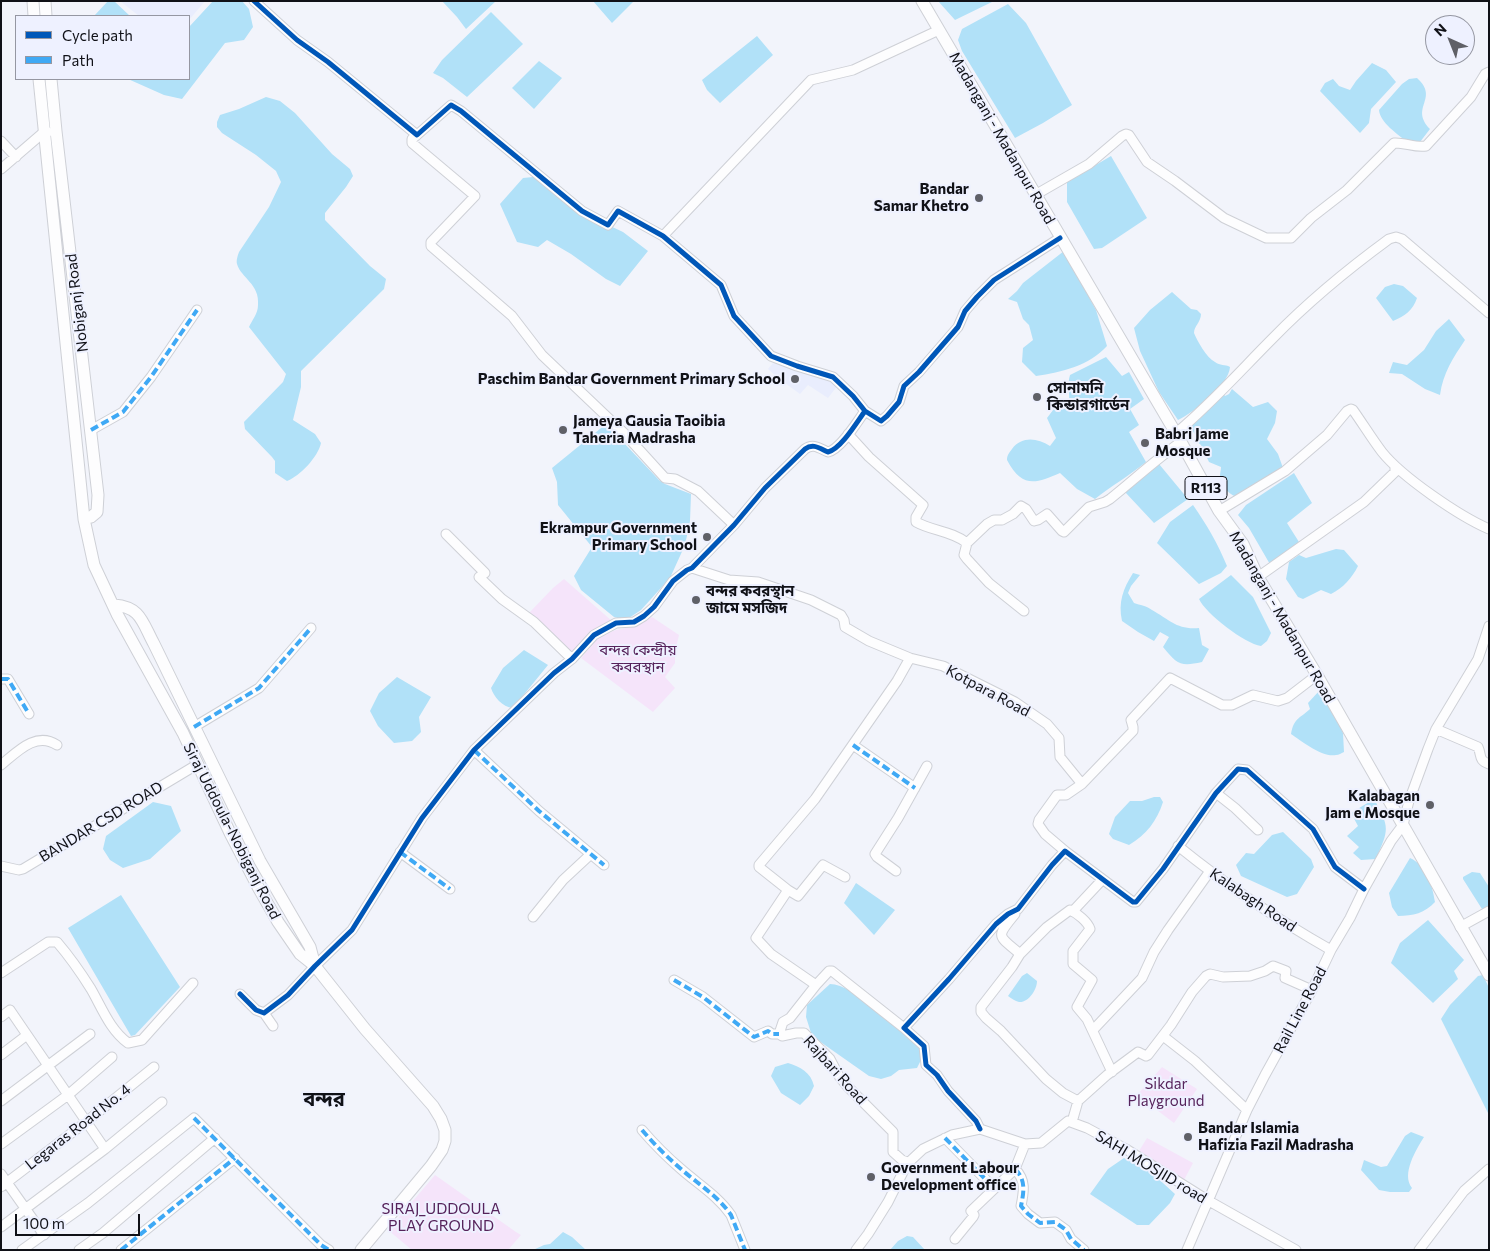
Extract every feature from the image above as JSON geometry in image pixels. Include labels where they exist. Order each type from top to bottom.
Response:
[{"type":"main road","points":[[33,1],[34,15]]},
{"type":"main road","points":[[45,1],[46,15]]},
{"type":"main road","name":"Madanganj - Madanpur Road","points":[[922,1],[1219,511],[1243,544],[1258,577],[1317,675],[1489,975]]},
{"type":"main road","name":"Nobiganj Road","points":[[39,80],[84,519],[94,565],[159,689]]},
{"type":"main road","name":"Nobiganj Road","points":[[51,80],[98,505],[97,512],[91,517],[84,519]]},
{"type":"main road","points":[[114,605],[126,606],[132,609],[154,644],[172,682],[159,689]]},
{"type":"main road","name":"Siraj Uddoula-Nobiganj Road","points":[[172,682],[260,861],[310,948],[315,966]]},
{"type":"main road","name":"Siraj Uddoula-Nobiganj Road","points":[[159,689],[278,922],[300,954],[315,966],[365,1029],[433,1106],[445,1130],[445,1141],[431,1166],[361,1250]]},
{"type":"street","points":[[254,1],[297,40],[328,62],[417,135]]},
{"type":"street","points":[[663,236],[811,80],[853,70],[939,30]]},
{"type":"street","points":[[1035,195],[1089,164],[1126,134],[1129,135],[1146,162],[1224,218],[1266,238],[1291,238],[1311,218],[1347,190],[1394,143],[1415,147],[1426,146],[1471,97],[1485,74],[1489,72]]},
{"type":"street","points":[[734,525],[698,491],[675,479],[665,478],[624,433],[542,355],[512,316],[431,246],[431,242],[474,196],[412,143],[412,140],[417,135],[451,105],[461,111],[582,211],[608,225],[618,211],[663,236],[721,285],[734,316],[771,356],[833,377],[853,396],[865,411],[881,421],[898,402],[904,386],[948,340],[958,327],[965,311],[977,297],[994,280],[1060,238]]},
{"type":"street","points":[[1,169],[44,132],[56,131]]},
{"type":"street","points":[[1,141],[16,157]]},
{"type":"street","points":[[1024,611],[989,583],[967,559],[964,555],[967,543],[987,524],[994,520],[1002,520],[1008,517],[1021,506],[1026,509],[1034,521],[1047,514],[1064,532],[1089,506],[1110,499],[1166,452],[1204,408],[1273,338],[1321,293],[1352,266],[1389,239],[1396,237],[1402,239],[1489,313]]},
{"type":"street","points":[[91,430],[123,412],[151,377],[196,310]]},
{"type":"street","points":[[1219,511],[1285,471],[1327,435],[1347,411],[1351,409],[1382,452],[1395,466],[1456,510],[1489,529]]},
{"type":"street","points":[[264,1013],[288,996],[315,966],[352,930],[422,818],[474,750],[554,672],[572,659],[594,634],[616,623],[634,622],[654,607],[673,581],[692,568],[734,525],[765,488],[804,449],[814,445],[828,452],[833,451],[865,411]]},
{"type":"street","points":[[848,434],[869,457],[923,505],[916,517],[916,522],[956,536],[967,543]]},
{"type":"street","points":[[1258,577],[1364,502],[1395,472],[1395,466]]},
{"type":"street","points":[[446,534],[485,573],[479,577],[502,599],[534,622],[572,659]]},
{"type":"street","name":"Kotpara Road","points":[[692,568],[729,580],[758,582],[811,600],[841,615],[845,627],[869,641],[910,658],[943,666],[1015,702],[1041,720],[1058,738],[1060,757],[1082,784]]},
{"type":"street","points":[[1403,825],[1409,801],[1436,729],[1478,659],[1489,626]]},
{"type":"street","points":[[194,727],[259,688],[311,628]]},
{"type":"street","points":[[845,877],[823,865],[798,896],[760,868],[759,865],[815,799],[897,681],[910,658]]},
{"type":"street","points":[[1317,675],[1287,698],[1278,701],[1253,695],[1232,705],[1222,706],[1170,678],[1130,720],[1133,731],[1082,784],[1066,795],[1057,795],[1038,824],[1040,829],[1065,851],[1102,880],[1133,902],[1136,902],[1163,869],[1216,793],[1238,769],[1247,770],[1313,829],[1335,868],[1364,889]]},
{"type":"street","points":[[1,680],[8,679],[29,714]]},
{"type":"street","points":[[1436,729],[1478,747],[1479,758],[1482,762],[1489,764]]},
{"type":"street","points":[[1,765],[22,748],[34,742],[45,739],[57,745]]},
{"type":"street","points":[[853,745],[915,788]]},
{"type":"street","points":[[474,750],[545,817],[604,865]]},
{"type":"street","name":"BANDAR CSD ROAD","points":[[1,866],[19,870],[23,869],[198,764]]},
{"type":"street","points":[[896,872],[876,857],[875,854],[927,766]]},
{"type":"street","points":[[1216,793],[1258,830]]},
{"type":"street","name":"Rail Line Road","points":[[1188,1250],[1247,1110],[1364,889],[1391,841],[1403,825]]},
{"type":"street","name":"Kalabagh Road","points":[[1178,846],[1210,871],[1309,938],[1331,950]]},
{"type":"street","points":[[1020,954],[1002,938],[1000,934],[1002,929],[1065,851]]},
{"type":"street","points":[[400,852],[450,889]]},
{"type":"street","points":[[533,917],[563,880],[591,854]]},
{"type":"street","points":[[1093,1030],[1142,978],[1154,952],[1210,871]]},
{"type":"street","points":[[1078,1101],[1063,1093],[1046,1078],[986,1018],[981,1012],[981,1007],[1020,954],[1053,922],[1066,912],[1073,911],[1102,880]]},
{"type":"street","points":[[788,890],[756,938],[771,954],[816,985]]},
{"type":"street","points":[[904,1028],[996,924],[1008,914],[1018,909]]},
{"type":"street","points":[[1073,911],[1090,927],[1073,952],[1072,961],[1092,980],[1077,1007],[1087,1018],[1112,1072]]},
{"type":"street","points":[[1460,926],[1489,911]]},
{"type":"street","points":[[1,973],[48,942],[56,942],[66,952],[110,1025],[128,1043],[142,1040],[193,983]]},
{"type":"street","points":[[856,1250],[888,1202],[908,1162],[923,1149],[952,1135],[980,1129],[1025,1144],[1041,1143],[1065,1122],[1072,1122],[1078,1101],[1112,1072],[1138,1052],[1146,1056],[1148,1055],[1192,992],[1206,976],[1210,974],[1223,977],[1250,976],[1273,966],[1286,970],[1284,976],[1287,979],[1312,990]]},
{"type":"street","points":[[674,980],[703,997],[754,1037],[768,1031],[772,1034],[779,1034],[782,1022],[790,1018],[816,985],[829,971],[832,971],[924,1046],[926,1065],[937,1075],[948,1091],[976,1121],[980,1129]]},
{"type":"street","points":[[240,994],[256,1010],[264,1013],[273,1026]]},
{"type":"street","points":[[1,1017],[10,1010],[104,1150]]},
{"type":"street","name":"Rajbari Road","points":[[779,1034],[782,1036],[796,1032],[804,1033],[830,1059],[847,1086],[893,1132],[893,1152],[902,1160],[908,1162]]},
{"type":"street","points":[[1,1101],[90,1034]]},
{"type":"street","points":[[1,1055],[27,1036]]},
{"type":"street","points":[[1163,1036],[1195,1061],[1247,1110]]},
{"type":"street","points":[[1,1144],[68,1095],[112,1057]]},
{"type":"street","name":"Legaras Road No. 4","points":[[4,1185],[154,1067]]},
{"type":"street","points":[[1,1227],[104,1150],[162,1102]]},
{"type":"street","points":[[22,1250],[88,1203],[194,1118],[321,1245],[329,1250]]},
{"type":"street","name":"SAHI MOSJID road","points":[[1072,1122],[1126,1149],[1209,1201],[1296,1250]]},
{"type":"street","points":[[642,1130],[660,1151],[707,1189],[728,1210],[745,1250]]},
{"type":"street","points":[[79,1250],[103,1233],[215,1138]]},
{"type":"street","points":[[945,1138],[994,1188]]},
{"type":"street","points":[[955,1239],[969,1224],[974,1215],[971,1211],[1014,1168],[1025,1144]]},
{"type":"street","points":[[121,1250],[235,1158]]},
{"type":"street","points":[[1014,1168],[1023,1181],[1024,1193],[1020,1206],[1040,1223],[1055,1222],[1066,1230],[1071,1239],[1084,1250]]},
{"type":"street","points":[[1419,1250],[1464,1191],[1489,1169]]},
{"type":"street","points":[[1,1174],[4,1185],[44,1235]]},
{"type":"shaded area","points":[[120,1],[205,1],[190,19],[190,15],[138,15]]},
{"type":"shaded area","points":[[773,363],[829,379],[838,385],[828,398],[808,385],[800,394],[768,369]]},
{"type":"green space","points":[[564,579],[612,621],[569,654],[528,614]]},
{"type":"green space","name":"বন্দর কেন্দ্রীয় কবরস্থান","points":[[652,617],[679,635],[675,652],[675,663],[665,677],[675,688],[653,712],[581,658],[600,636],[636,626]]},
{"type":"green space","name":"Sikdar Playground","points":[[1162,1067],[1197,1089],[1174,1123],[1137,1095]]},
{"type":"green space","points":[[1147,1138],[1193,1163],[1184,1180],[1139,1151]]},
{"type":"green space","name":"SIRAJ_UDDOULA PLAY GROUND","points":[[435,1175],[521,1235],[508,1250],[412,1250],[388,1230]]},
{"type":"water","points":[[108,1],[114,1],[129,15],[95,15]]},
{"type":"water","points":[[213,1],[242,1],[249,9],[253,27],[244,40],[225,43],[182,99],[164,95],[130,80],[190,80],[190,26]]},
{"type":"water","points":[[442,1],[496,1],[466,29]]},
{"type":"water","points":[[593,1],[634,1],[612,23]]},
{"type":"water","points":[[938,1],[994,1],[955,20]]},
{"type":"water","points":[[1008,4],[1026,23],[1072,105],[1015,138],[962,51],[958,40],[962,29]]},
{"type":"water","points":[[491,12],[523,44],[467,97],[443,78],[433,73],[442,60]]},
{"type":"water","points":[[757,36],[773,55],[720,103],[707,90],[702,80]]},
{"type":"water","points":[[539,61],[562,78],[534,109],[512,88]]},
{"type":"water","points":[[1372,63],[1386,70],[1396,82],[1371,109],[1369,123],[1360,133],[1320,91],[1325,83],[1333,79],[1339,86],[1350,90]]},
{"type":"water","points":[[1417,78],[1426,92],[1422,115],[1430,129],[1420,142],[1407,142],[1386,124],[1379,110],[1402,84],[1409,79]]},
{"type":"water","points":[[266,97],[280,101],[295,113],[332,154],[350,169],[353,176],[325,213],[325,220],[370,266],[386,279],[384,289],[301,371],[301,387],[293,420],[315,434],[321,443],[308,465],[287,481],[275,473],[275,461],[245,429],[244,422],[283,382],[286,374],[249,327],[257,311],[258,298],[253,286],[239,269],[237,262],[239,252],[269,207],[281,182],[276,171],[256,155],[222,133],[217,127],[220,115]]},
{"type":"water","points":[[1111,156],[1147,218],[1102,248],[1094,249],[1067,202],[1067,182]]},
{"type":"water","points":[[543,176],[587,215],[623,232],[648,251],[620,286],[606,279],[571,254],[547,240],[538,247],[517,242],[500,204],[523,178]]},
{"type":"water","points":[[1064,251],[1096,310],[1107,346],[1092,359],[1074,367],[1036,376],[1022,362],[1023,348],[1033,340],[1029,325],[1023,319],[1017,302],[1008,299],[1023,283]]},
{"type":"water","points":[[1394,284],[1403,286],[1417,298],[1408,312],[1393,321],[1376,298],[1385,287]]},
{"type":"water","points":[[1172,292],[1191,309],[1197,310],[1201,314],[1194,333],[1205,353],[1217,363],[1230,367],[1224,382],[1217,390],[1201,405],[1178,420],[1159,392],[1140,351],[1134,328],[1150,310]]},
{"type":"water","points":[[1449,319],[1465,340],[1446,373],[1440,395],[1425,389],[1402,374],[1389,373],[1393,362],[1407,365],[1424,350],[1436,331]]},
{"type":"water","points":[[1106,357],[1122,376],[1129,372],[1144,399],[1130,409],[1139,425],[1129,432],[1146,462],[1095,499],[1077,489],[1060,473],[1036,481],[1024,479],[1018,475],[1007,460],[1010,452],[1016,445],[1025,440],[1040,441],[1050,446],[1056,438],[1047,418],[1056,406],[1069,402],[1070,375]]},
{"type":"water","points":[[1232,389],[1253,407],[1268,402],[1277,411],[1275,423],[1267,439],[1278,454],[1283,468],[1238,497],[1226,490],[1220,479],[1221,467],[1209,462],[1190,427],[1223,393],[1225,396]]},
{"type":"water","points":[[606,424],[659,480],[691,494],[690,521],[685,545],[670,578],[641,610],[629,618],[621,619],[614,617],[581,590],[574,576],[592,547],[558,505],[557,482],[552,468]]},
{"type":"water","points":[[1159,464],[1188,499],[1154,523],[1125,492]]},
{"type":"water","points":[[1294,473],[1312,503],[1287,523],[1299,542],[1290,554],[1271,566],[1249,528],[1238,515],[1246,505]]},
{"type":"water","points":[[1193,505],[1212,535],[1227,566],[1221,573],[1199,584],[1157,543],[1170,522]]},
{"type":"water","points":[[1336,549],[1344,550],[1358,566],[1350,579],[1331,594],[1321,590],[1303,599],[1298,597],[1286,579],[1289,562],[1299,555],[1306,558]]},
{"type":"water","points":[[1133,573],[1140,575],[1128,593],[1134,603],[1148,608],[1179,626],[1199,628],[1202,645],[1209,649],[1202,662],[1184,664],[1176,661],[1163,647],[1169,637],[1160,632],[1154,641],[1122,621],[1122,596]]},
{"type":"water","points":[[1231,575],[1253,597],[1271,633],[1267,641],[1261,646],[1245,640],[1226,627],[1209,612],[1199,599]]},
{"type":"water","points":[[524,650],[548,665],[513,708],[505,706],[494,695],[491,688],[503,668]]},
{"type":"water","points":[[397,677],[431,697],[419,717],[421,732],[412,741],[394,743],[378,726],[370,711],[379,693]]},
{"type":"water","points":[[1319,691],[1331,706],[1343,733],[1344,752],[1338,755],[1319,752],[1291,734],[1295,722],[1310,709],[1308,703]]},
{"type":"water","points":[[1160,797],[1163,802],[1158,815],[1146,832],[1129,845],[1113,839],[1109,834],[1115,817],[1130,801],[1142,801]]},
{"type":"water","points":[[1374,799],[1383,816],[1386,829],[1385,834],[1376,859],[1361,860],[1353,853],[1359,847],[1347,836],[1358,826],[1351,813]]},
{"type":"water","points":[[153,802],[171,806],[181,831],[150,859],[123,868],[110,860],[103,849],[106,836]]},
{"type":"water","points":[[1283,832],[1311,859],[1314,867],[1297,894],[1287,897],[1241,876],[1236,865],[1246,853],[1254,854],[1272,835]]},
{"type":"water","points":[[1410,858],[1421,866],[1428,876],[1435,902],[1427,909],[1418,913],[1398,916],[1392,907],[1389,893]]},
{"type":"water","points":[[1472,872],[1480,873],[1489,887],[1489,907],[1482,909],[1463,879],[1463,877]]},
{"type":"water","points":[[856,883],[895,910],[874,935],[844,903]]},
{"type":"water","points":[[121,895],[180,987],[135,1035],[131,1036],[68,928]]},
{"type":"water","points":[[1428,920],[1464,960],[1454,971],[1458,979],[1433,1003],[1391,963],[1400,943]]},
{"type":"water","points":[[1027,973],[1037,981],[1037,985],[1029,998],[1019,1002],[1008,996],[1022,976]]},
{"type":"water","points":[[1483,975],[1489,988],[1489,1115],[1441,1019],[1450,1005],[1478,976]]},
{"type":"water","points":[[830,984],[840,986],[865,1000],[903,1032],[921,1050],[921,1060],[917,1068],[899,1070],[891,1076],[881,1079],[869,1076],[812,1036],[806,1017],[807,1005]]},
{"type":"water","points":[[788,1063],[804,1071],[813,1081],[814,1086],[809,1096],[800,1105],[781,1093],[771,1076],[775,1067]]},
{"type":"water","points":[[1411,1132],[1424,1137],[1409,1169],[1408,1176],[1412,1188],[1409,1192],[1379,1190],[1361,1170],[1364,1160],[1381,1167],[1387,1166],[1405,1136]]},
{"type":"water","points":[[1124,1158],[1152,1173],[1175,1194],[1170,1203],[1149,1225],[1137,1225],[1090,1194],[1108,1169]]},
{"type":"water","points":[[563,1232],[572,1237],[586,1250],[533,1250],[550,1244]]},
{"type":"water","points":[[907,1236],[913,1237],[925,1250],[890,1250],[898,1241]]},
{"type":"marked path","points":[[91,430],[123,412],[151,377],[197,310]]},
{"type":"marked path","points":[[194,727],[259,688],[311,628]]},
{"type":"marked path","points":[[1,679],[8,679],[29,714]]},
{"type":"marked path","points":[[853,745],[915,788]]},
{"type":"marked path","points":[[474,750],[539,811],[604,865]]},
{"type":"marked path","points":[[400,852],[450,889]]},
{"type":"marked path","points":[[674,980],[703,997],[754,1037],[768,1031],[772,1034],[779,1034]]},
{"type":"marked path","points":[[194,1118],[321,1245],[329,1250]]},
{"type":"marked path","points":[[642,1130],[687,1175],[726,1208],[731,1215],[745,1250]]},
{"type":"marked path","points":[[945,1138],[994,1188]]},
{"type":"marked path","points":[[121,1250],[235,1158]]},
{"type":"marked path","points":[[1015,1169],[1023,1182],[1021,1206],[1040,1223],[1055,1222],[1066,1230],[1071,1239],[1084,1250]]},
{"type":"cycle path","points":[[254,1],[297,40],[328,62],[417,135],[451,105],[461,111],[582,211],[608,225],[618,211],[663,236],[721,285],[734,316],[771,356],[833,377],[853,396],[865,411]]},
{"type":"cycle path","points":[[240,994],[256,1010],[264,1013],[288,995],[352,930],[422,818],[474,750],[554,673],[572,659],[594,635],[616,623],[634,622],[654,607],[673,581],[692,568],[734,525],[765,488],[805,449],[813,446],[828,452],[833,450],[865,411],[881,421],[887,416],[899,402],[904,386],[919,372],[958,327],[965,311],[977,297],[994,280],[1060,238]]},
{"type":"cycle path","points":[[980,1129],[976,1121],[948,1091],[937,1075],[926,1065],[924,1046],[904,1028],[996,924],[1008,914],[1018,909],[1065,851],[1133,902],[1136,902],[1163,869],[1216,793],[1238,769],[1247,770],[1313,829],[1335,867],[1364,889]]},
{"type":"place","name":"Bandar Samar Khetro","points":[[979,198]]},
{"type":"place","name":"Paschim Bandar Government Primary School","points":[[795,379]]},
{"type":"place","name":"সোনামনি কিন্ডারগার্ডেন","points":[[1037,397]]},
{"type":"place","name":"Jameya Gausia Taoibia Taheria Madrasha","points":[[563,430]]},
{"type":"place","name":"Babri Jame Mosque","points":[[1145,443]]},
{"type":"place","name":"Ekrampur Government Primary School","points":[[707,537]]},
{"type":"place","name":"বন্দর কবরস্থান জামে মসজিদ","points":[[696,600]]},
{"type":"place","name":"Kalabagan Jam e Mosque","points":[[1430,805]]},
{"type":"place","name":"Bandar Islamia Hafizia Fazil Madrasha","points":[[1188,1137]]},
{"type":"place","name":"Government Labour Development office","points":[[871,1177]]},
{"type":"district","name":"বন্দর","points":[[324,1099]]}]
